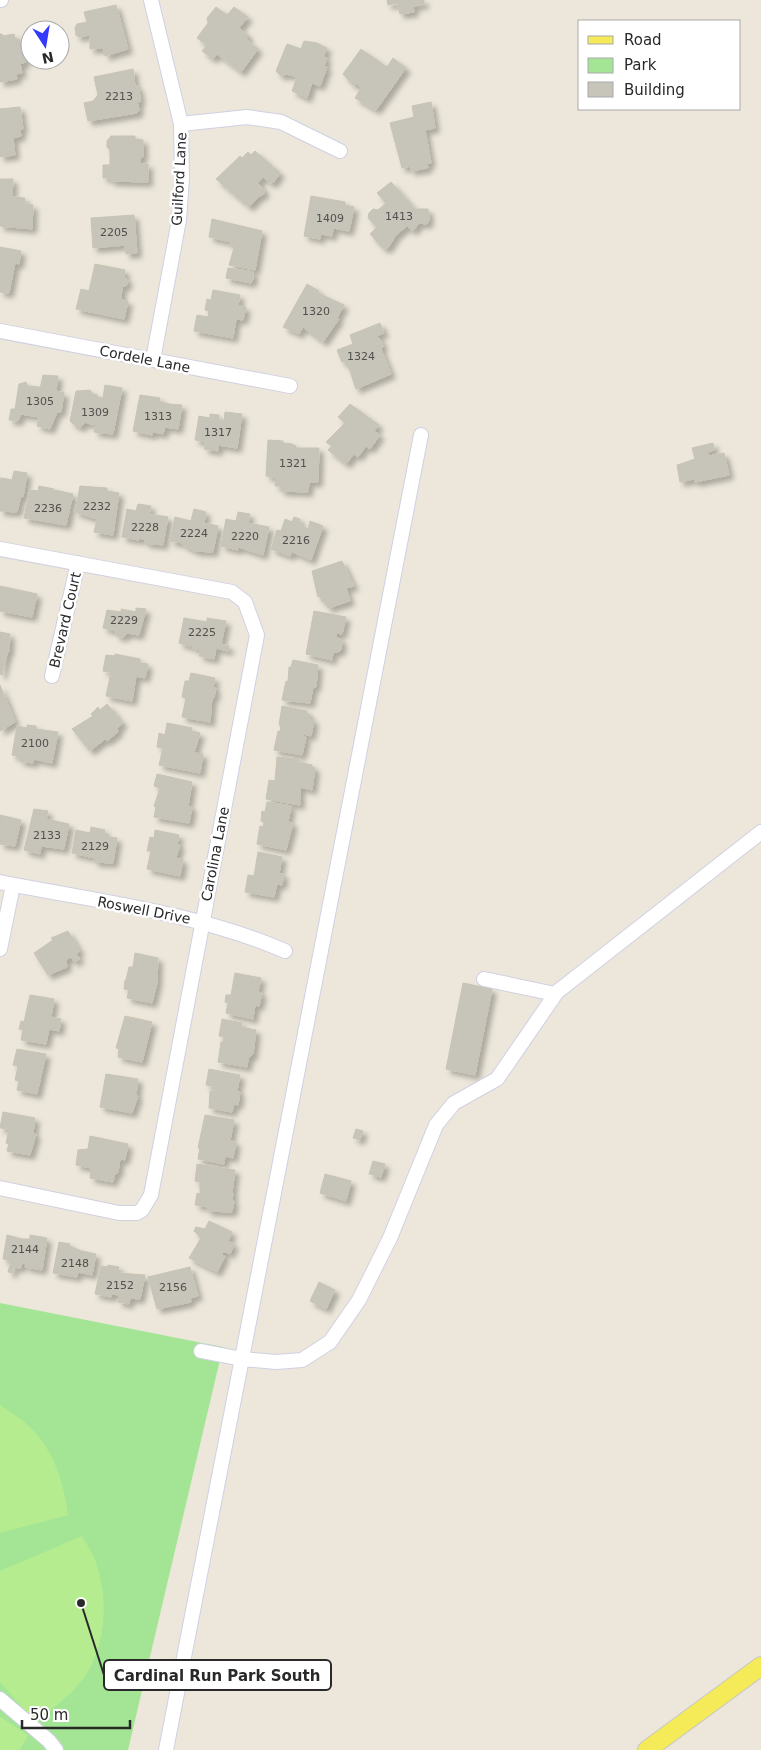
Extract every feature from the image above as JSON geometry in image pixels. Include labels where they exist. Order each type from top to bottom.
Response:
[{"type":"main road","points":[[647,1750],[761,1666]]},
{"type":"street","name":"Guilford Lane","points":[[151,0],[181,124],[182,178],[179,220],[153,360]]},
{"type":"street","points":[[181,124],[247,117],[281,122],[340,151]]},
{"type":"street","name":"Cordele Lane","points":[[0,331],[290,386]]},
{"type":"street","points":[[166,1750],[421,435]]},
{"type":"street","name":"Carolina Lane","points":[[0,549],[232,592],[246,602],[257,635],[151,1195],[142,1210],[137,1213],[119,1213],[0,1188]]},
{"type":"street","name":"Brevard Court","points":[[52,676],[78,563]]},
{"type":"street","points":[[201,1351],[242,1359],[276,1362],[302,1360],[330,1342],[359,1300],[390,1238],[436,1124],[454,1103],[497,1079],[555,994],[761,832]]},
{"type":"street","points":[[0,949],[6,883]]},
{"type":"street","name":"Roswell Drive","points":[[6,883],[202,922],[257,939],[285,952]]},
{"type":"street","points":[[484,979],[555,994]]},
{"type":"street","points":[[0,1699],[49,1741],[56,1750]]},
{"type":"green space","points":[[0,1303],[223,1347],[128,1750],[0,1750]]},
{"type":"green space","points":[[0,1405],[27,1425],[46,1447],[61,1479],[68,1515],[0,1533]]},
{"type":"green space","points":[[82,1536],[95,1560],[99,1574],[104,1605],[101,1637],[91,1666],[83,1679],[60,1702],[34,1721],[0,1682],[0,1571]]},
{"type":"green space","points":[[0,1717],[28,1735],[20,1750],[0,1750]]},
{"type":"building","points":[[387,0],[424,0],[424,4],[413,6],[414,12],[400,14],[397,3],[388,5]]},
{"type":"building","points":[[116,5],[128,49],[105,56],[104,48],[90,49],[90,35],[79,37],[76,35],[75,28],[77,24],[87,22],[84,12]]},
{"type":"building","points":[[216,7],[227,15],[234,7],[248,17],[239,28],[249,36],[246,39],[258,49],[241,72],[217,54],[213,59],[202,51],[207,45],[197,38],[208,23],[207,18]]},
{"type":"building","points":[[0,34],[3,36],[14,34],[15,38],[20,40],[20,70],[22,73],[16,74],[17,79],[0,82]]},
{"type":"building","points":[[304,41],[317,43],[327,48],[323,57],[327,58],[324,66],[327,67],[320,86],[312,83],[307,98],[292,91],[297,77],[286,74],[281,76],[276,71],[287,44],[301,49]]},
{"type":"building","points":[[361,49],[387,67],[393,58],[406,68],[376,110],[355,98],[361,88],[358,84],[353,85],[343,74]]},
{"type":"building","points":[[133,69],[135,86],[138,86],[140,96],[140,102],[135,103],[138,104],[139,110],[137,113],[88,121],[84,103],[93,101],[98,95],[94,77]]},
{"type":"building","points":[[431,102],[435,128],[425,130],[431,163],[427,163],[428,168],[411,171],[410,166],[402,168],[390,123],[414,117],[412,106]]},
{"type":"building","points":[[20,107],[23,129],[20,129],[21,136],[13,138],[15,155],[0,157],[0,109]]},
{"type":"building","points":[[111,136],[135,136],[135,139],[143,140],[143,157],[140,157],[140,164],[148,164],[148,182],[111,181],[111,178],[103,178],[103,165],[110,165],[110,150],[107,147],[107,141]]},
{"type":"building","points":[[255,151],[280,173],[274,182],[270,183],[263,177],[258,183],[264,189],[264,194],[258,197],[249,207],[216,179],[240,156],[242,158],[248,152],[251,155]]},
{"type":"building","points":[[0,179],[13,179],[12,197],[25,198],[24,204],[33,205],[32,229],[0,226]]},
{"type":"building","points":[[391,182],[415,209],[428,209],[429,220],[427,224],[419,223],[414,230],[407,226],[396,235],[388,248],[383,248],[370,234],[377,227],[368,218],[369,213],[373,209],[378,210],[386,203],[377,193]]},
{"type":"building","points":[[311,196],[345,202],[345,205],[354,207],[349,231],[333,228],[332,236],[321,234],[320,239],[304,236]]},
{"type":"building","points":[[134,215],[137,253],[126,254],[125,245],[93,248],[91,218]]},
{"type":"building","points":[[212,219],[262,231],[255,270],[229,265],[234,248],[230,245],[231,242],[209,237]]},
{"type":"building","points":[[0,247],[21,251],[19,264],[15,263],[9,293],[0,292]]},
{"type":"building","points":[[95,264],[125,270],[124,277],[128,280],[127,285],[122,287],[121,300],[128,301],[124,319],[76,309],[81,289],[89,291]]},
{"type":"building","points":[[228,268],[253,272],[251,283],[226,278]]},
{"type":"building","points":[[307,284],[319,291],[318,293],[344,305],[337,318],[339,319],[323,342],[303,327],[299,334],[283,327]]},
{"type":"building","points":[[213,290],[240,295],[238,306],[246,307],[243,320],[236,319],[233,338],[194,331],[197,315],[208,317],[209,311],[205,310],[207,299],[211,300]]},
{"type":"building","points":[[380,323],[384,333],[376,336],[381,340],[383,346],[381,349],[391,374],[356,389],[348,365],[346,366],[344,361],[342,362],[337,350],[353,344],[350,335]]},
{"type":"building","points":[[43,375],[58,376],[56,391],[64,393],[61,412],[57,412],[50,429],[37,426],[39,417],[21,414],[18,421],[9,420],[11,409],[15,409],[19,384],[26,382],[28,386],[40,387],[40,389]]},
{"type":"building","points":[[105,385],[122,388],[113,434],[94,432],[96,424],[93,425],[85,422],[81,427],[76,426],[70,421],[76,391],[90,390],[97,397],[103,398]]},
{"type":"building","points":[[140,395],[160,398],[159,401],[169,404],[182,405],[178,429],[165,427],[163,434],[153,432],[152,435],[133,431]]},
{"type":"building","points":[[350,404],[379,425],[374,431],[380,435],[370,449],[366,446],[358,457],[354,454],[346,464],[328,450],[332,446],[326,442],[345,423],[338,417]]},
{"type":"building","points":[[225,412],[242,414],[237,448],[218,445],[218,451],[204,449],[205,442],[195,440],[199,416],[210,418],[210,414],[219,415],[219,420],[224,421]]},
{"type":"building","points":[[268,440],[283,441],[283,443],[296,446],[296,448],[319,448],[318,482],[309,482],[308,492],[281,491],[281,486],[275,486],[276,477],[266,476]]},
{"type":"building","points":[[713,443],[714,450],[708,452],[709,456],[724,453],[729,475],[695,482],[694,479],[680,482],[677,465],[695,459],[692,448]]},
{"type":"building","points":[[14,471],[27,473],[23,497],[21,496],[17,512],[0,511],[0,477],[1,483],[2,478],[12,480]]},
{"type":"building","points":[[39,486],[54,489],[53,494],[55,490],[73,494],[66,525],[24,518],[30,490],[38,491]]},
{"type":"building","points":[[80,486],[107,488],[107,491],[119,493],[113,535],[94,532],[97,519],[75,512]]},
{"type":"building","points":[[138,504],[151,506],[149,514],[168,517],[163,545],[145,543],[145,540],[139,538],[139,540],[122,537],[127,509],[136,511]]},
{"type":"building","points":[[194,509],[206,512],[204,523],[218,526],[213,552],[195,551],[183,545],[183,543],[170,541],[175,517],[191,521]]},
{"type":"building","points":[[238,512],[250,514],[248,523],[269,527],[263,555],[238,547],[238,550],[221,546],[226,519],[236,521]]},
{"type":"building","points":[[294,517],[300,519],[299,524],[308,529],[310,521],[323,526],[311,560],[292,552],[290,556],[271,549],[277,530],[281,531],[285,519],[292,522]]},
{"type":"building","points":[[342,561],[354,586],[346,588],[350,601],[328,608],[325,601],[322,602],[320,596],[318,597],[312,571]]},
{"type":"building","points":[[0,586],[37,594],[32,617],[0,611]]},
{"type":"building","points":[[136,608],[146,609],[139,635],[127,633],[124,637],[116,636],[116,631],[103,628],[107,610],[121,612],[121,609],[136,612]]},
{"type":"building","points":[[314,611],[346,617],[342,634],[336,633],[336,637],[342,640],[341,650],[333,652],[332,660],[306,654]]},
{"type":"building","points":[[184,618],[207,622],[207,618],[226,621],[221,644],[229,646],[228,651],[216,648],[214,659],[199,656],[200,650],[192,648],[193,645],[189,646],[179,643]]},
{"type":"building","points":[[0,632],[10,634],[9,652],[7,652],[6,660],[2,660],[5,661],[2,675],[0,674]]},
{"type":"building","points":[[115,654],[140,659],[140,663],[148,664],[145,678],[136,676],[132,701],[106,696],[111,672],[103,671],[106,655],[115,656]]},
{"type":"building","points":[[293,660],[318,665],[316,687],[313,687],[310,703],[282,700],[286,681],[288,682],[289,667],[291,667]]},
{"type":"building","points":[[191,673],[215,678],[213,688],[216,688],[214,698],[212,697],[210,722],[182,717],[186,698],[182,697],[185,681],[189,681]]},
{"type":"building","points":[[0,685],[15,722],[0,731]]},
{"type":"building","points":[[107,704],[123,723],[117,729],[119,731],[90,751],[72,729],[93,716],[91,714],[98,707],[100,710]]},
{"type":"building","points":[[282,706],[307,711],[307,714],[310,714],[309,719],[314,720],[311,736],[303,734],[303,737],[306,737],[302,755],[274,750],[278,731],[280,732],[281,725],[279,725]]},
{"type":"building","points":[[167,723],[192,728],[191,731],[200,733],[194,753],[203,754],[200,773],[159,765],[163,748],[157,747],[159,733],[165,735]]},
{"type":"building","points":[[27,725],[36,726],[36,729],[58,732],[52,763],[34,759],[33,763],[20,761],[20,757],[12,755],[17,726],[27,728]]},
{"type":"building","points":[[277,757],[299,759],[298,762],[312,765],[315,768],[312,790],[300,787],[300,805],[266,799],[269,780],[275,781]]},
{"type":"building","points":[[157,774],[192,782],[188,806],[192,807],[189,823],[154,817],[156,807],[154,806],[160,788],[154,786]]},
{"type":"building","points":[[267,802],[291,806],[288,822],[293,823],[286,850],[257,844],[260,826],[263,827],[264,822],[261,821],[262,811],[265,812]]},
{"type":"building","points":[[34,809],[48,811],[46,819],[69,824],[64,849],[41,846],[40,854],[24,850]]},
{"type":"building","points":[[0,815],[21,820],[15,846],[0,844]]},
{"type":"building","points":[[91,827],[105,830],[104,836],[117,838],[113,863],[94,862],[95,858],[72,853],[76,830],[90,833]]},
{"type":"building","points":[[155,830],[179,835],[177,844],[180,845],[176,858],[183,860],[180,876],[147,869],[151,851],[147,851],[150,837],[154,838]]},
{"type":"building","points":[[258,852],[282,857],[279,874],[284,874],[282,885],[277,884],[274,897],[245,892],[248,875],[254,876]]},
{"type":"building","points":[[68,931],[80,951],[76,954],[80,959],[74,962],[71,957],[66,960],[67,967],[48,975],[34,953],[53,940],[51,938]]},
{"type":"building","points":[[135,953],[158,958],[157,983],[152,1003],[127,998],[129,990],[124,989],[125,980],[129,967],[133,967]]},
{"type":"building","points":[[235,973],[261,978],[258,992],[262,993],[259,1006],[255,1005],[253,1019],[226,1013],[228,1003],[225,1002],[226,995],[231,995]]},
{"type":"building","points":[[463,983],[492,989],[475,1075],[446,1069]]},
{"type":"building","points":[[30,995],[54,999],[51,1017],[61,1019],[59,1031],[49,1029],[46,1044],[21,1040],[23,1030],[19,1029],[21,1021],[24,1022]]},
{"type":"building","points":[[125,1016],[152,1022],[142,1062],[118,1057],[119,1049],[116,1048]]},
{"type":"building","points":[[222,1019],[242,1023],[241,1027],[256,1030],[253,1054],[248,1059],[247,1067],[218,1062],[221,1042],[223,1042],[224,1037],[219,1036]]},
{"type":"building","points":[[17,1049],[46,1054],[37,1094],[17,1090],[19,1081],[15,1080],[18,1066],[13,1065]]},
{"type":"building","points":[[209,1069],[240,1075],[237,1091],[240,1092],[238,1105],[234,1104],[232,1112],[209,1108],[210,1091],[213,1091],[214,1086],[206,1085]]},
{"type":"building","points":[[106,1074],[138,1079],[136,1095],[138,1096],[132,1113],[100,1107]]},
{"type":"building","points":[[3,1112],[35,1118],[33,1133],[36,1134],[30,1155],[7,1151],[9,1144],[6,1143],[9,1129],[0,1128]]},
{"type":"building","points":[[205,1115],[234,1120],[230,1141],[236,1142],[233,1158],[225,1156],[224,1164],[198,1159],[200,1148],[198,1148]]},
{"type":"building","points":[[356,1129],[363,1131],[360,1140],[353,1138]]},
{"type":"building","points":[[90,1136],[128,1144],[125,1160],[120,1159],[118,1173],[115,1173],[113,1182],[90,1178],[91,1168],[76,1165],[78,1150],[88,1149]]},
{"type":"building","points":[[373,1161],[385,1164],[381,1177],[369,1174]]},
{"type":"building","points":[[197,1164],[235,1170],[232,1212],[207,1211],[208,1207],[195,1205],[197,1193],[200,1194],[200,1182],[195,1181]]},
{"type":"building","points":[[325,1174],[351,1181],[346,1201],[320,1193]]},
{"type":"building","points":[[209,1221],[232,1232],[228,1241],[234,1244],[230,1254],[223,1251],[222,1255],[225,1256],[217,1272],[189,1258],[201,1238],[194,1231],[196,1227],[205,1229]]},
{"type":"building","points":[[7,1235],[22,1239],[30,1239],[30,1235],[47,1238],[42,1270],[25,1267],[26,1264],[22,1263],[21,1268],[13,1267],[13,1273],[8,1272],[11,1261],[3,1259]]},
{"type":"building","points":[[59,1242],[96,1254],[92,1275],[78,1272],[77,1277],[53,1273]]},
{"type":"building","points":[[108,1265],[119,1267],[118,1273],[145,1275],[140,1299],[130,1298],[129,1304],[118,1302],[119,1295],[112,1294],[111,1297],[95,1294],[101,1266],[108,1267]]},
{"type":"building","points":[[190,1267],[198,1296],[190,1298],[191,1302],[157,1309],[148,1277]]},
{"type":"building","points":[[319,1282],[335,1290],[326,1309],[310,1301]]},
{"type":"place","name":"Cardinal Run Park South","points":[[81,1603]]}]
